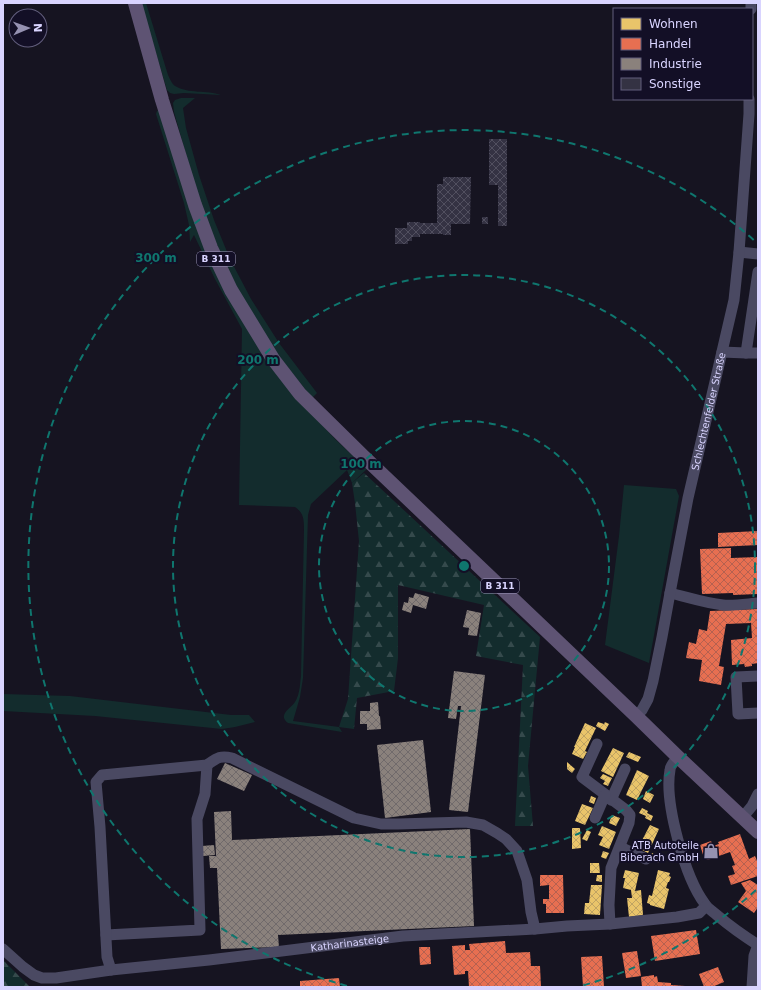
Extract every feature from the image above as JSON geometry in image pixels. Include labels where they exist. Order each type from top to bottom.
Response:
[{"type":"main road","name":"B 311","points":[[135,3],[162,100],[195,205],[211,248],[231,290],[272,359],[300,394],[363,456],[758,832]]},
{"type":"street","name":"Schlechtenfelder Straße","points":[[636,716],[642,710],[648,699],[653,681],[688,498],[734,300],[739,252],[749,100]]},
{"type":"street","points":[[739,252],[758,254]]},
{"type":"street","points":[[746,353],[758,272]]},
{"type":"street","points":[[722,352],[758,353]]},
{"type":"street","points":[[670,593],[722,605],[758,604]]},
{"type":"street","points":[[758,676],[736,677],[738,714],[758,713]]},
{"type":"street","points":[[597,744],[582,777],[626,810],[630,816],[629,824],[612,868],[609,905],[610,924]]},
{"type":"street","points":[[111,970],[107,957],[96,782],[102,775],[207,764],[216,758],[224,756],[232,758],[354,818],[381,824],[466,822],[483,825],[506,840],[517,851],[527,880],[531,912],[536,929]]},
{"type":"street","points":[[678,757],[670,768],[669,785],[670,804],[680,847],[690,876],[699,896],[706,906],[736,931],[758,945],[754,956],[752,987]]},
{"type":"street","points":[[106,936],[200,930],[197,819],[205,794],[207,764]]},
{"type":"street","points":[[595,818],[625,769]]},
{"type":"street","points":[[743,817],[752,806],[758,794]]},
{"type":"street","points":[[620,847],[646,859]]},
{"type":"street","name":"Katharinasteige","points":[[3,948],[34,975],[42,978],[56,978],[111,970],[209,960],[403,936],[610,924],[677,917],[699,912],[706,906]]},
{"type":"green space","points":[[141,3],[146,3],[168,75],[173,84],[186,90],[221,95],[184,93],[174,94],[167,90]]},
{"type":"green space","points":[[181,98],[195,98],[183,108],[186,128],[199,175],[214,220],[230,259],[251,299],[279,343],[317,393],[312,398],[274,350],[239,293],[207,223],[174,112],[173,103],[175,100]]},
{"type":"green space","points":[[159,110],[195,222],[303,404],[335,439],[367,469],[352,483],[347,470],[311,504],[308,515],[303,678],[300,697],[293,721],[339,727],[342,732],[288,723],[284,717],[284,714],[297,699],[300,689],[304,520],[302,514],[295,507],[239,505],[242,329],[215,279],[194,235],[190,242],[189,225],[184,203],[156,114]]},
{"type":"green space","points":[[364,473],[540,637],[528,766],[533,826],[515,826],[523,665],[476,656],[484,605],[398,585],[398,658],[394,691],[357,698],[354,729],[339,727],[348,699],[359,541],[352,483]]},
{"type":"green space","points":[[624,485],[676,489],[679,496],[649,663],[605,645]]},
{"type":"green space","points":[[3,694],[70,696],[231,715],[249,715],[255,722],[222,729],[95,716],[3,711]]},
{"type":"green space","points":[[3,960],[29,986],[29,987],[3,987]]},
{"type":"building: Wohnen","points":[[598,722],[604,724],[605,722],[609,724],[605,731],[596,726]]},
{"type":"building: Wohnen","points":[[585,723],[596,728],[585,751],[587,752],[583,759],[572,754]]},
{"type":"building: Wohnen","points":[[613,748],[624,753],[613,777],[601,771]]},
{"type":"building: Wohnen","points":[[629,752],[641,757],[638,762],[626,757]]},
{"type":"building: Wohnen","points":[[567,762],[575,769],[572,773],[567,769]]},
{"type":"building: Wohnen","points":[[637,770],[649,776],[637,800],[626,795]]},
{"type":"building: Wohnen","points":[[603,774],[612,778],[608,786],[603,784],[605,781],[600,778]]},
{"type":"building: Wohnen","points":[[646,791],[654,795],[650,803],[643,799]]},
{"type":"building: Wohnen","points":[[591,796],[596,798],[594,804],[589,802]]},
{"type":"building: Wohnen","points":[[582,804],[593,808],[585,825],[575,821]]},
{"type":"building: Wohnen","points":[[642,808],[653,816],[651,821],[645,818],[646,816],[639,813]]},
{"type":"building: Wohnen","points":[[612,815],[620,818],[616,826],[609,823]]},
{"type":"building: Wohnen","points":[[650,825],[659,829],[648,853],[638,848]]},
{"type":"building: Wohnen","points":[[602,826],[616,832],[609,849],[599,845],[603,837],[598,835]]},
{"type":"building: Wohnen","points":[[572,828],[580,828],[581,848],[572,849]]},
{"type":"building: Wohnen","points":[[587,830],[591,832],[587,841],[582,839]]},
{"type":"building: Wohnen","points":[[603,851],[609,853],[606,859],[601,857]]},
{"type":"building: Wohnen","points":[[652,853],[661,858],[659,863],[649,858]]},
{"type":"building: Wohnen","points":[[590,863],[599,863],[600,873],[590,873]]},
{"type":"building: Wohnen","points":[[625,870],[639,873],[635,891],[641,890],[643,915],[629,917],[627,898],[632,898],[631,890],[623,888]]},
{"type":"building: Wohnen","points":[[658,870],[670,873],[669,876],[671,877],[666,888],[669,889],[664,909],[647,903],[649,895],[652,896]]},
{"type":"building: Wohnen","points":[[597,875],[602,875],[602,882],[596,881]]},
{"type":"building: Wohnen","points":[[591,885],[602,885],[600,915],[584,914],[585,903],[589,903]]},
{"type":"building: Handel","points":[[758,531],[758,545],[718,547],[718,533]]},
{"type":"building: Handel","points":[[731,548],[731,558],[758,557],[758,594],[702,594],[700,549]]},
{"type":"building: Handel","points":[[758,609],[758,663],[745,667],[744,664],[732,665],[731,640],[752,638],[751,623],[726,624],[719,666],[724,667],[721,685],[699,681],[702,660],[686,658],[689,642],[696,644],[699,629],[707,631],[710,611]]},
{"type":"building: Handel","points":[[740,834],[749,859],[755,856],[758,863],[758,876],[731,885],[728,876],[735,874],[732,866],[735,865],[730,852],[708,860],[704,858],[700,845],[711,841],[713,846],[719,844],[718,842]]},
{"type":"building: Handel","points":[[540,875],[563,875],[564,913],[546,913],[546,904],[543,904],[543,899],[549,899],[549,885],[540,886]]},
{"type":"building: Handel","points":[[750,880],[758,885],[758,907],[754,913],[738,902],[746,891],[741,883]]},
{"type":"building: Handel","points":[[696,930],[700,954],[655,961],[651,936]]},
{"type":"building: Handel","points":[[505,941],[506,953],[530,952],[531,966],[540,966],[541,987],[469,987],[468,971],[465,971],[465,974],[454,975],[452,946],[465,945],[465,950],[470,950],[469,944]]},
{"type":"building: Handel","points":[[419,947],[430,947],[431,964],[420,965]]},
{"type":"building: Handel","points":[[637,951],[641,976],[626,978],[622,953]]},
{"type":"building: Handel","points":[[602,956],[604,987],[583,987],[581,957]]},
{"type":"building: Handel","points":[[718,967],[724,982],[712,987],[704,987],[699,974]]},
{"type":"building: Handel","points":[[654,975],[654,977],[657,976],[658,982],[671,983],[671,985],[685,987],[642,987],[641,977]]},
{"type":"building: Handel","points":[[339,978],[340,987],[300,987],[300,981]]},
{"type":"building: Industrie","points":[[415,593],[429,597],[426,609],[413,605],[411,613],[402,610],[404,602],[408,603],[409,597],[413,598]]},
{"type":"building: Industrie","points":[[467,610],[481,613],[477,636],[468,635],[469,628],[463,627]]},
{"type":"building: Industrie","points":[[454,671],[485,675],[468,812],[449,810],[461,706],[458,706],[456,719],[448,718]]},
{"type":"building: Industrie","points":[[378,702],[381,729],[367,730],[367,724],[360,724],[360,711],[370,711],[370,703]]},
{"type":"building: Industrie","points":[[423,740],[431,812],[385,818],[377,745]]},
{"type":"building: Industrie","points":[[225,763],[252,775],[244,791],[217,779]]},
{"type":"building: Industrie","points":[[231,811],[232,840],[470,829],[474,926],[278,935],[279,947],[221,949],[217,868],[210,868],[209,856],[216,856],[214,812]]},
{"type":"building: Industrie","points":[[214,845],[215,855],[203,856],[202,846]]},
{"type":"building: Sonstige","points":[[489,139],[507,139],[507,226],[498,226],[498,185],[489,185]]},
{"type":"building: Sonstige","points":[[443,177],[471,177],[470,224],[451,224],[451,235],[420,234],[420,237],[412,237],[412,241],[408,241],[408,244],[395,244],[395,228],[407,228],[407,222],[437,223],[437,184],[443,184]]},
{"type":"building: Sonstige","points":[[482,217],[488,217],[488,224],[482,224]]},
{"type":"place","name":"ATB Autoteile Biberach GmbH","points":[[711,851]]}]
